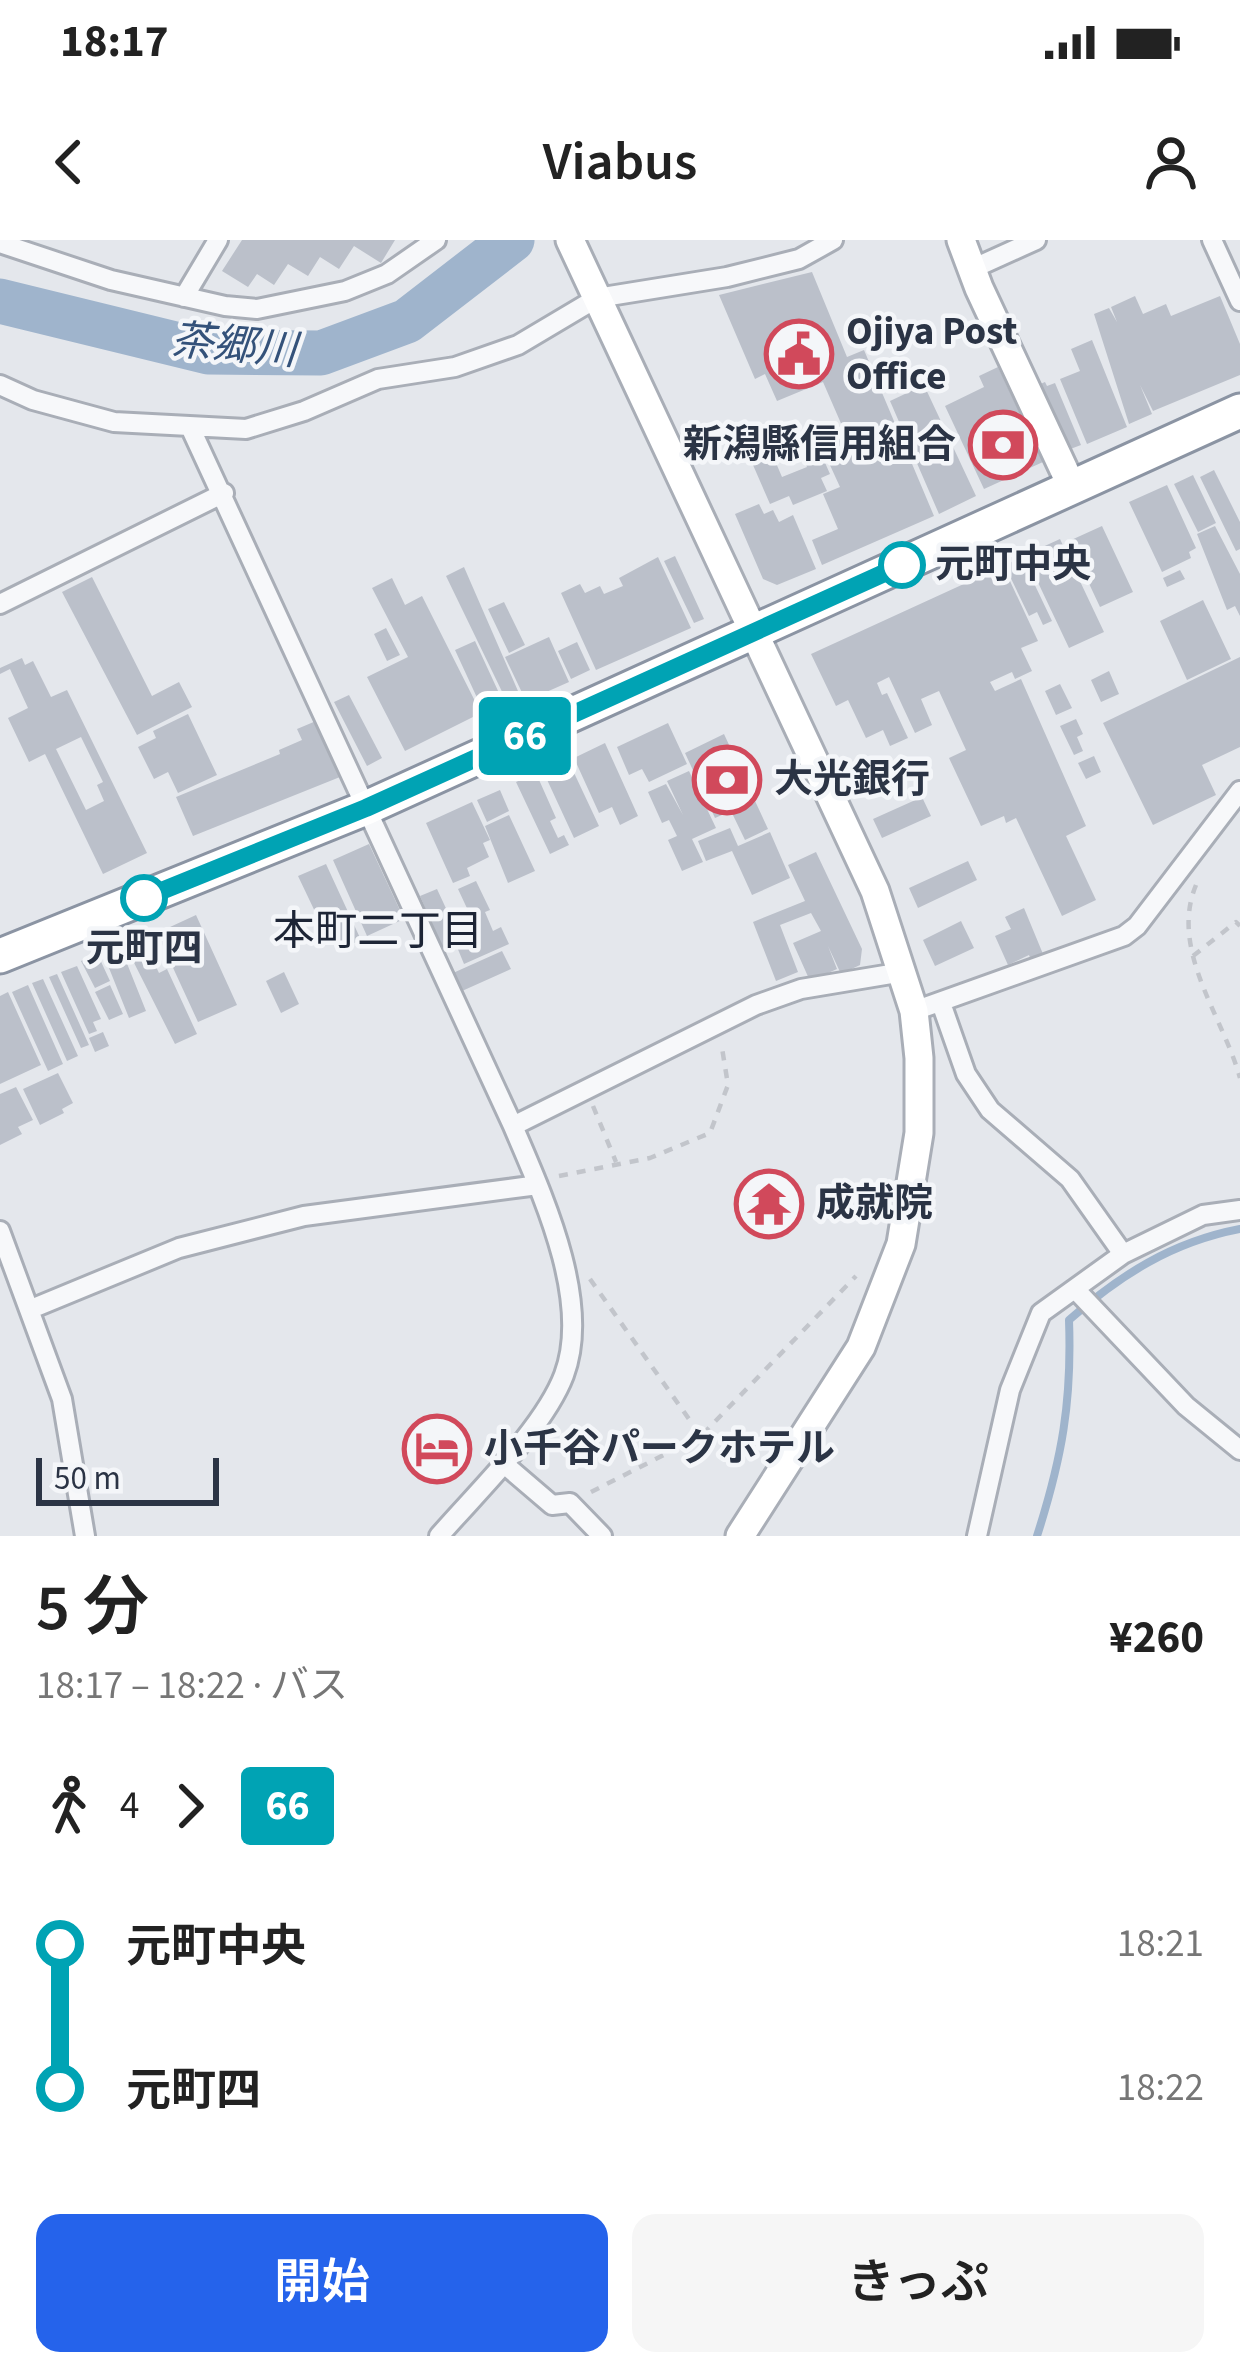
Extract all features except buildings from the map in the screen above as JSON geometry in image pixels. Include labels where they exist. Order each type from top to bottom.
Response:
[{"type":"highway","points":[[0,956],[366,808],[1240,412]]},
{"type":"street","points":[[184,297],[218,240]]},
{"type":"street","points":[[0,243],[111,280],[257,309],[345,291],[387,274],[436,240]]},
{"type":"street","points":[[570,240],[875,891],[903,972],[990,1110],[1070,1179],[1123,1254]]},
{"type":"street","points":[[0,385],[33,400],[114,422],[246,429],[304,411],[378,379],[455,367],[518,345],[597,298],[728,277],[800,259],[833,240]]},
{"type":"street","points":[[961,240],[1072,488]]},
{"type":"street","points":[[974,268],[1036,240]]},
{"type":"street","points":[[1212,240],[1240,301]]},
{"type":"street","points":[[190,429],[513,1126],[562,1261],[573,1320],[566,1372],[550,1403],[440,1536]]},
{"type":"street","points":[[0,604],[224,494]]},
{"type":"street","points":[[927,1007],[1124,936],[1137,926],[1240,791]]},
{"type":"street","points":[[513,1126],[712,1027],[801,989],[903,972]]},
{"type":"street","points":[[740,1536],[861,1347],[901,1244],[919,1133],[919,1058],[927,1007]]},
{"type":"street","points":[[31,1309],[179,1248],[304,1216],[537,1182]]},
{"type":"street","points":[[977,1536],[1010,1390],[1041,1313],[1123,1254],[1203,1215],[1240,1210]]},
{"type":"street","points":[[0,1232],[62,1399],[85,1536]]},
{"type":"street","points":[[1077,1291],[1186,1406],[1240,1450]]},
{"type":"street","points":[[503,1463],[552,1504],[570,1503],[602,1536]]},
{"type":"path","points":[[1202,872],[1186,920],[1193,957],[1240,1078]]},
{"type":"path","points":[[1193,957],[1236,922],[1240,926]]},
{"type":"path","points":[[537,1182],[650,1158],[710,1133],[728,1085],[721,1042],[712,1027]]},
{"type":"path","points":[[586,1090],[617,1164]]},
{"type":"path","points":[[562,1261],[590,1279],[701,1436]]},
{"type":"path","points":[[570,1503],[701,1436],[856,1276]]},
{"type":"waterway","name":"茶郷川","points":[[0,301],[208,352],[321,353],[407,321],[512,240]]},
{"type":"waterway","points":[[1037,1536],[1064,1430],[1069,1320],[1148,1262],[1192,1242],[1240,1229]]},
{"type":"bus line","name":"66","points":[[144,898],[366,808],[902,565]]},
{"type":"place","name":"Ojiya Post Office","points":[[799,354]]},
{"type":"place","name":"新潟縣信用組合","points":[[1003,445]]},
{"type":"place","name":"元町中央","points":[[902,565]]},
{"type":"place","name":"大光銀行","points":[[727,780]]},
{"type":"place","name":"元町四","points":[[144,898]]},
{"type":"place","name":"成就院","points":[[769,1204]]},
{"type":"place","name":"小千谷パークホテル","points":[[437,1449]]},
{"type":"district","name":"本町二丁目","points":[[378,932]]}]
